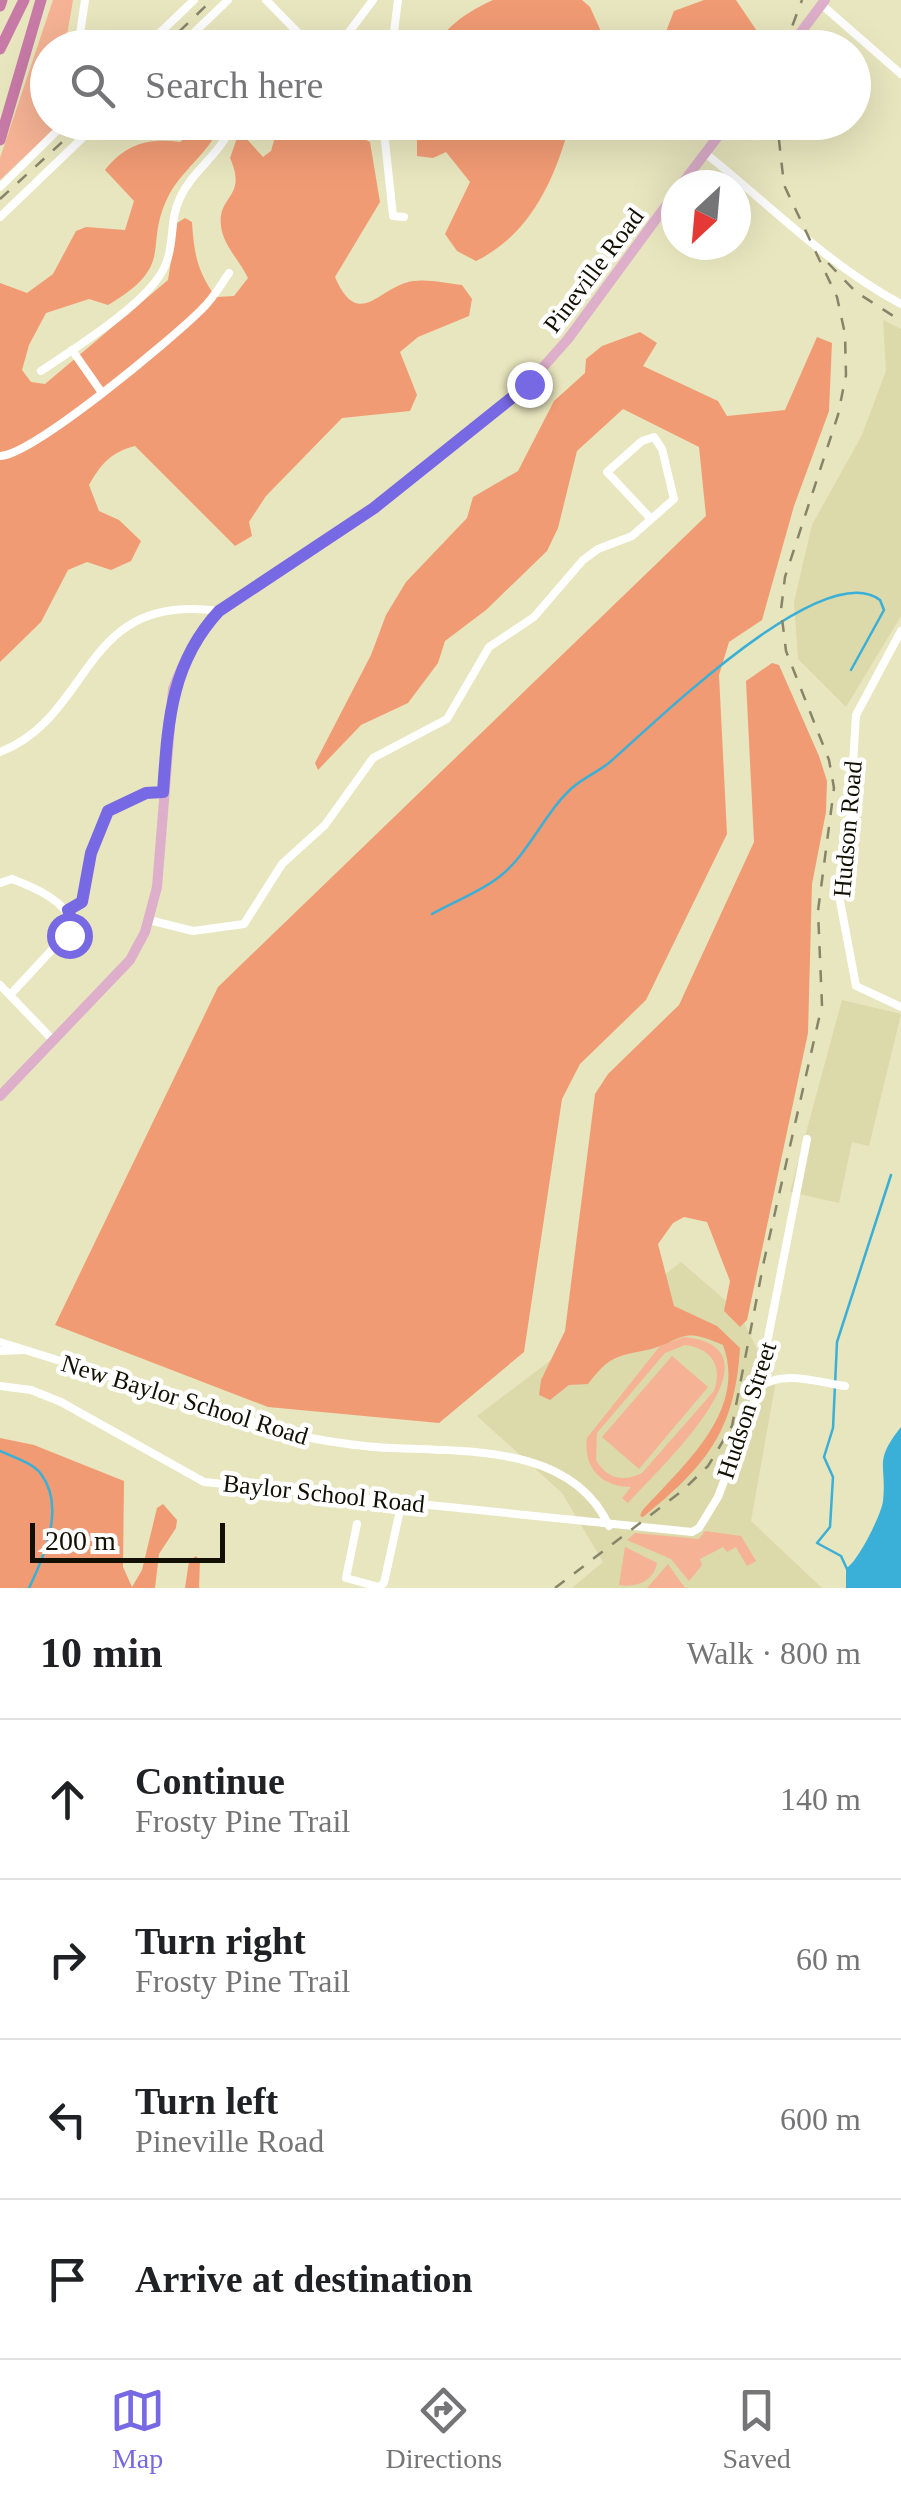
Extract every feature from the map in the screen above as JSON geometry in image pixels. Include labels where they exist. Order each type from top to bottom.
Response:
[{"type":"highway","points":[[0,50],[24,0]]},
{"type":"highway","points":[[33,30],[42,0]]},
{"type":"highway","points":[[0,140],[30,40]]},
{"type":"main road","points":[[803,30],[824,3]]},
{"type":"main road","points":[[692,170],[715,140]]},
{"type":"main road","name":"Pineville Road","points":[[0,1096],[51,1038],[130,960],[149,920],[157,888],[174,689],[184,659],[219,611],[374,508],[529,384],[568,339],[661,212]]},
{"type":"street","points":[[81,30],[85,0]]},
{"type":"street","points":[[163,30],[194,0]]},
{"type":"street","points":[[197,30],[228,0]]},
{"type":"street","points":[[266,0],[295,30]]},
{"type":"street","points":[[350,30],[373,0]]},
{"type":"street","points":[[394,30],[398,0]]},
{"type":"street","points":[[824,3],[853,30]]},
{"type":"street","points":[[871,46],[901,74]]},
{"type":"street","points":[[0,187],[48,140]]},
{"type":"street","points":[[0,216],[80,140]]},
{"type":"street","points":[[41,371],[149,290],[166,266],[172,218],[181,195],[218,153],[224,140]]},
{"type":"street","points":[[384,140],[393,216],[404,217]]},
{"type":"street","points":[[706,152],[825,249],[844,272],[901,304]]},
{"type":"street","points":[[0,456],[14,455],[49,433],[199,313],[229,273]]},
{"type":"street","points":[[72,350],[100,390]]},
{"type":"street","points":[[149,920],[194,931],[244,924],[282,864],[325,826],[373,758],[447,719],[489,647],[534,617],[598,548],[632,536],[651,520],[674,499],[662,449],[654,437],[642,440],[607,472],[651,520]]},
{"type":"street","points":[[0,752],[40,726],[100,648],[120,629],[146,616],[197,608],[219,611]]},
{"type":"street","name":"Hudson Road","points":[[901,631],[856,715],[840,901],[856,986],[901,1008]]},
{"type":"street","points":[[68,910],[82,902],[91,853],[108,811],[146,793],[163,792]]},
{"type":"street","points":[[0,883],[16,880],[68,910],[72,932],[10,995]]},
{"type":"street","points":[[0,985],[51,1038]]},
{"type":"street","name":"Hudson Street","points":[[610,1526],[682,1534],[699,1528],[718,1497],[758,1388],[807,1139]]},
{"type":"street","name":"New Baylor School Road","points":[[0,1342],[162,1397],[300,1436],[343,1444],[490,1454],[528,1462],[578,1482],[595,1500],[610,1526]]},
{"type":"street","name":"New Baylor School Road","points":[[0,1351],[34,1351]]},
{"type":"street","points":[[758,1388],[776,1378],[845,1386]]},
{"type":"street","name":"Baylor School Road","points":[[0,1386],[32,1390],[61,1402],[204,1482],[610,1526]]},
{"type":"street","points":[[358,1524],[346,1578],[380,1587],[402,1501]]},
{"type":"shaded area","points":[[53,0],[73,0],[68,30],[43,30]]},
{"type":"shaded area","points":[[493,0],[582,0],[590,7],[600,30],[448,30]]},
{"type":"shaded area","points":[[704,0],[736,0],[756,30],[667,30],[674,11]]},
{"type":"shaded area","points":[[30,69],[30,140],[42,140],[0,180],[0,158]]},
{"type":"shaded area","points":[[212,140],[170,193],[158,227],[155,254],[144,277],[108,305],[89,299],[46,313],[29,345],[22,370],[31,382],[45,384],[168,280],[177,223],[185,218],[192,222],[198,262],[210,288],[216,297],[234,296],[248,278],[221,226],[223,208],[236,181],[230,158],[236,140],[248,140],[263,157],[271,151],[274,140],[370,142],[380,202],[335,277],[344,293],[361,304],[413,281],[462,285],[472,299],[469,316],[418,337],[400,352],[417,395],[410,411],[342,418],[266,496],[249,522],[252,536],[235,546],[135,446],[113,455],[89,485],[99,511],[119,520],[141,541],[131,561],[111,570],[87,562],[68,570],[41,622],[0,662],[0,283],[27,293],[53,274],[76,231],[86,227],[125,230],[134,201],[105,170],[121,154],[148,142]]},
{"type":"shaded area","points":[[417,140],[565,140],[548,184],[526,220],[495,250],[476,261],[457,251],[445,234],[470,182],[446,152],[433,158],[417,156]]},
{"type":"shaded area","points":[[883,320],[901,329],[901,616],[846,707],[798,659],[794,602],[812,525],[862,435],[886,371]]},
{"type":"shaded area","points":[[640,332],[657,343],[643,366],[718,401],[727,416],[785,410],[817,337],[832,343],[829,411],[794,506],[762,620],[729,642],[719,675],[727,834],[646,1000],[580,1064],[562,1099],[524,1352],[439,1423],[268,1407],[55,1325],[218,987],[706,516],[699,447],[623,409],[577,451],[558,528],[547,551],[486,610],[445,641],[438,663],[408,703],[361,725],[318,770],[315,763],[371,655],[386,615],[406,582],[467,518],[473,497],[518,471],[554,401],[585,373],[586,359],[602,346]]},
{"type":"shaded area","points":[[772,663],[779,665],[827,781],[826,812],[812,884],[808,1033],[747,1320],[740,1327],[724,1311],[730,1281],[707,1222],[684,1217],[673,1223],[658,1244],[674,1306],[717,1326],[740,1348],[732,1402],[713,1444],[684,1481],[643,1517],[642,1511],[691,1457],[719,1415],[728,1370],[723,1345],[689,1335],[620,1356],[588,1384],[569,1385],[550,1400],[539,1395],[541,1380],[565,1331],[595,1094],[608,1074],[679,1005],[754,842],[746,681]]},
{"type":"shaded area","points":[[842,1000],[901,1014],[869,1146],[852,1142],[839,1203],[790,1192]]},
{"type":"shaded area","points":[[681,1262],[739,1312],[775,1386],[751,1521],[822,1588],[572,1588],[603,1562],[562,1493],[477,1416]]},
{"type":"shaded area","points":[[684,1337],[714,1346],[724,1363],[721,1386],[686,1440],[628,1503],[622,1498],[631,1487],[603,1479],[591,1466],[587,1438],[660,1346]],"holes":[[[685,1345],[708,1354],[716,1366],[714,1391],[642,1473],[628,1478],[610,1475],[596,1460],[597,1433],[665,1353]]]},
{"type":"shaded area","points":[[672,1356],[708,1387],[639,1469],[602,1437]]},
{"type":"shaded area","points":[[0,1438],[34,1445],[124,1481],[123,1567],[132,1587],[142,1570],[157,1508],[163,1504],[177,1520],[159,1554],[155,1588],[0,1588]]},
{"type":"shaded area","points":[[705,1531],[741,1536],[756,1561],[747,1566],[736,1547],[727,1552],[723,1547],[700,1559],[702,1565],[689,1581],[671,1559],[627,1540],[635,1533],[699,1539]]},
{"type":"shaded area","points":[[625,1547],[657,1563],[643,1582],[619,1585]]},
{"type":"shaded area","points":[[196,1556],[200,1560],[199,1588],[185,1588],[189,1561]]},
{"type":"shaded area","points":[[668,1564],[685,1588],[647,1588]]},
{"type":"water","points":[[901,1427],[901,1588],[846,1588],[846,1568],[862,1548],[882,1507],[884,1456]]},
{"type":"waterway","points":[[432,914],[510,868],[572,788],[610,762],[740,651],[781,622],[820,602],[854,593],[880,600],[884,610],[851,670]]},
{"type":"waterway","points":[[847,1569],[841,1556],[817,1543],[830,1527],[833,1477],[824,1457],[833,1428],[837,1342],[891,1175]]},
{"type":"waterway","points":[[0,1451],[37,1470],[52,1501],[50,1532],[29,1588]]},
{"type":"railway","points":[[181,30],[212,0]]},
{"type":"railway","points":[[791,30],[802,0]]},
{"type":"railway","points":[[0,199],[64,140]]},
{"type":"railway","points":[[555,1588],[682,1491],[708,1466],[732,1426],[764,1261],[822,1005],[818,911],[834,788],[829,760],[786,651],[781,610],[785,577],[838,415],[846,375],[845,334],[837,297],[784,185],[779,140]]},
{"type":"railway","points":[[828,263],[856,292],[901,321]]},
{"type":"route","points":[[69,935],[74,926],[68,910],[82,902],[93,845],[108,811],[146,793],[163,792],[174,689],[184,659],[205,627],[219,611],[374,508],[529,384]]}]
